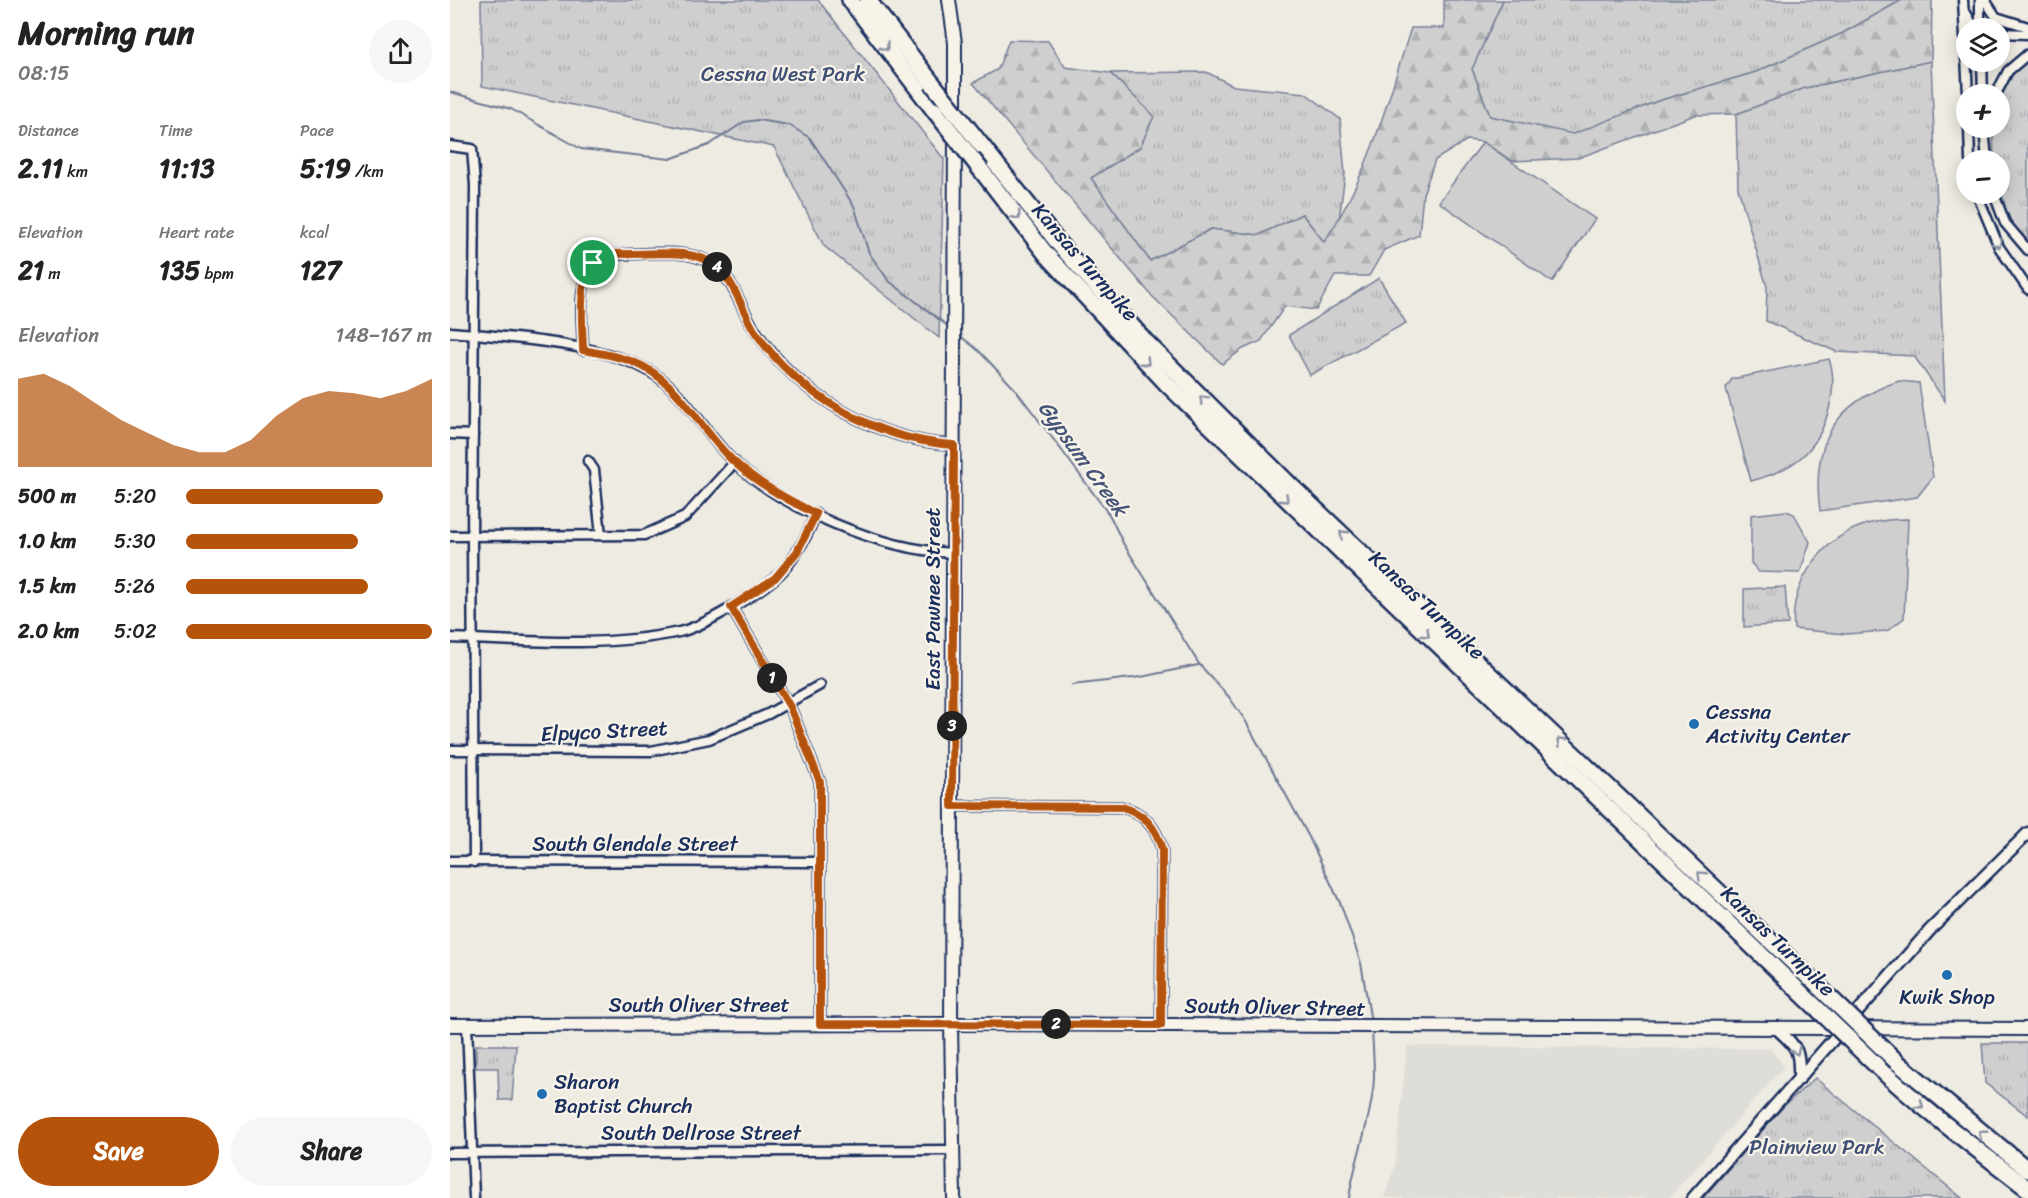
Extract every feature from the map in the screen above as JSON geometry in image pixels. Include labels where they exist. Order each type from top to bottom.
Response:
[{"type":"highway","name":"Kansas Turnpike","points":[[850,0],[1046,254],[1166,383],[1877,1066],[1917,1103],[2028,1189]]},
{"type":"highway","name":"Kansas Turnpike","points":[[868,0],[1059,244],[1145,340],[1290,485],[1897,1062],[2028,1170]]},
{"type":"main road","name":"East Pawnee Street","points":[[949,0],[956,75],[951,1024],[954,1198]]},
{"type":"main road","name":"South Oliver Street","points":[[450,1025],[951,1024],[2028,1029]]},
{"type":"street","points":[[1980,0],[1980,18]]},
{"type":"street","points":[[1985,0],[1996,17],[2028,27]]},
{"type":"street","points":[[1963,2],[1967,18]]},
{"type":"street","points":[[1963,2],[1964,18]]},
{"type":"street","points":[[2010,33],[2028,34]]},
{"type":"street","points":[[2001,84],[2008,71],[2028,54]]},
{"type":"street","points":[[450,146],[472,149],[474,862]]},
{"type":"street","points":[[1981,204],[1999,247],[2028,289]]},
{"type":"street","points":[[1998,204],[2005,223],[2028,250]]},
{"type":"street","points":[[583,350],[583,287],[586,273],[593,263],[604,255],[686,255],[701,258],[725,274],[746,317],[764,344],[796,379],[828,401],[891,434],[929,443],[954,445]]},
{"type":"street","points":[[450,332],[512,336],[633,362],[669,385],[735,462],[760,483],[816,514],[887,544],[924,552],[953,553]]},
{"type":"street","points":[[450,434],[473,435]]},
{"type":"street","points":[[588,460],[594,470],[601,535]]},
{"type":"street","points":[[450,536],[472,538],[644,535],[685,517],[735,462]]},
{"type":"street","points":[[450,638],[539,642],[633,639],[681,632],[712,618],[775,578],[797,552],[816,514]]},
{"type":"street","points":[[731,607],[787,703],[820,782],[820,1024]]},
{"type":"street","name":"Elpyco Street","points":[[450,750],[651,751],[709,739],[768,714],[820,685]]},
{"type":"street","points":[[952,806],[1122,807],[1133,810],[1153,828],[1158,835],[1162,850],[1161,1025]]},
{"type":"street","points":[[1693,1198],[1930,930],[2028,833]]},
{"type":"street","name":"South Glendale Street","points":[[450,861],[819,862]]},
{"type":"street","points":[[467,1025],[474,1198]]},
{"type":"street","points":[[1777,1029],[1796,1047],[1800,1058],[1799,1079]]},
{"type":"street","name":"South Dellrose Street","points":[[450,1153],[953,1150]]},
{"type":"shaded area","points":[[1407,1046],[1770,1049],[1784,1066],[1669,1198],[1384,1198],[1395,1165]]},
{"type":"green space","name":"Cessna West Park","points":[[481,0],[818,0],[944,159],[939,338],[824,246],[774,147],[482,86]]},
{"type":"green space","points":[[1444,0],[1503,0],[1472,69],[1490,116],[1573,134],[1658,101],[1756,72],[1843,33],[1902,0],[1932,0],[1931,61],[1805,88],[1736,114],[1695,115],[1578,158],[1512,161],[1483,142],[1467,140],[1435,160],[1423,194],[1419,235],[1384,250],[1369,276],[1335,276],[1316,310],[1285,306],[1261,341],[1243,349],[1222,364],[1152,296],[973,83],[998,69],[1009,40],[1048,41],[1065,67],[1110,73],[1154,116],[1140,147],[1091,178],[1150,261],[1211,229],[1259,235],[1302,214],[1324,242],[1353,192],[1365,165],[1411,28],[1444,28]]},
{"type":"green space","points":[[1503,0],[1902,0],[1843,33],[1756,72],[1658,101],[1573,135],[1490,116],[1472,69]]},
{"type":"green space","points":[[2028,59],[2028,245],[2014,227],[2005,206],[2005,204],[2010,204],[2010,150],[1994,150],[1993,138],[2010,138],[2010,84],[2006,84]]},
{"type":"green space","points":[[1931,61],[1945,401],[1914,356],[1837,352],[1766,321],[1767,287],[1738,188],[1736,114],[1805,88]]},
{"type":"green space","points":[[1206,72],[1234,86],[1305,93],[1340,119],[1345,174],[1339,220],[1324,242],[1302,214],[1259,235],[1211,229],[1150,261],[1091,178],[1140,147],[1154,116],[1110,73]]},
{"type":"green space","points":[[1483,142],[1595,219],[1552,282],[1439,202]]},
{"type":"green space","points":[[1379,278],[1406,323],[1310,375],[1289,335]]},
{"type":"green space","points":[[1829,359],[1833,378],[1832,396],[1824,424],[1811,448],[1791,465],[1766,477],[1751,481],[1726,388],[1732,379]]},
{"type":"green space","points":[[1899,381],[1919,383],[1933,477],[1917,497],[1820,511],[1819,466],[1831,429],[1858,401],[1876,390]]},
{"type":"green space","points":[[1786,511],[1794,514],[1810,542],[1800,573],[1759,572],[1751,563],[1751,515]]},
{"type":"green space","points":[[1908,519],[1904,618],[1887,631],[1845,634],[1794,629],[1797,594],[1813,563],[1825,549],[1854,529],[1876,522]]},
{"type":"green space","points":[[1785,587],[1788,624],[1744,627],[1744,589]]},
{"type":"green space","points":[[1982,1043],[2028,1043],[2028,1116],[1985,1083]]},
{"type":"green space","points":[[476,1045],[516,1045],[512,1100],[499,1100],[498,1068],[476,1068]]},
{"type":"green space","name":"Plainview Park","points":[[1815,1078],[1962,1198],[1703,1198],[1783,1107]]},
{"type":"waterway","name":"Gypsum Creek","points":[[450,92],[511,109],[581,149],[670,159],[709,145],[744,122],[758,120],[789,125],[810,138],[854,206],[869,253],[889,281],[949,327]]},
{"type":"waterway","name":"Gypsum Creek","points":[[958,334],[979,351],[1015,389],[1063,452],[1110,516],[1123,543],[1199,664],[1229,697],[1245,720],[1309,837],[1341,905],[1361,963],[1371,1022]]},
{"type":"waterway","points":[[1072,685],[1141,677],[1198,665]]},
{"type":"waterway","name":"Gypsum Creek","points":[[1349,1198],[1373,1093],[1372,1030]]},
{"type":"place","name":"Cessna Activity Center","points":[[1694,724]]},
{"type":"place","name":"Kwik Shop","points":[[1947,975]]},
{"type":"place","name":"Sharon Baptist Church","points":[[542,1094]]},
{"type":"route","points":[[632,254],[686,255],[701,258],[713,264],[725,274],[746,317],[764,344],[778,362],[796,379],[828,401],[891,434],[929,443],[954,445],[952,806],[1122,807],[1133,810],[1145,819],[1158,835],[1162,850],[1161,1025],[820,1024],[820,782],[790,707],[731,607],[775,578],[797,552],[816,514],[760,483],[730,458],[669,385],[654,374],[633,362],[583,350],[583,287],[586,273],[593,263],[604,255],[632,254]]}]
